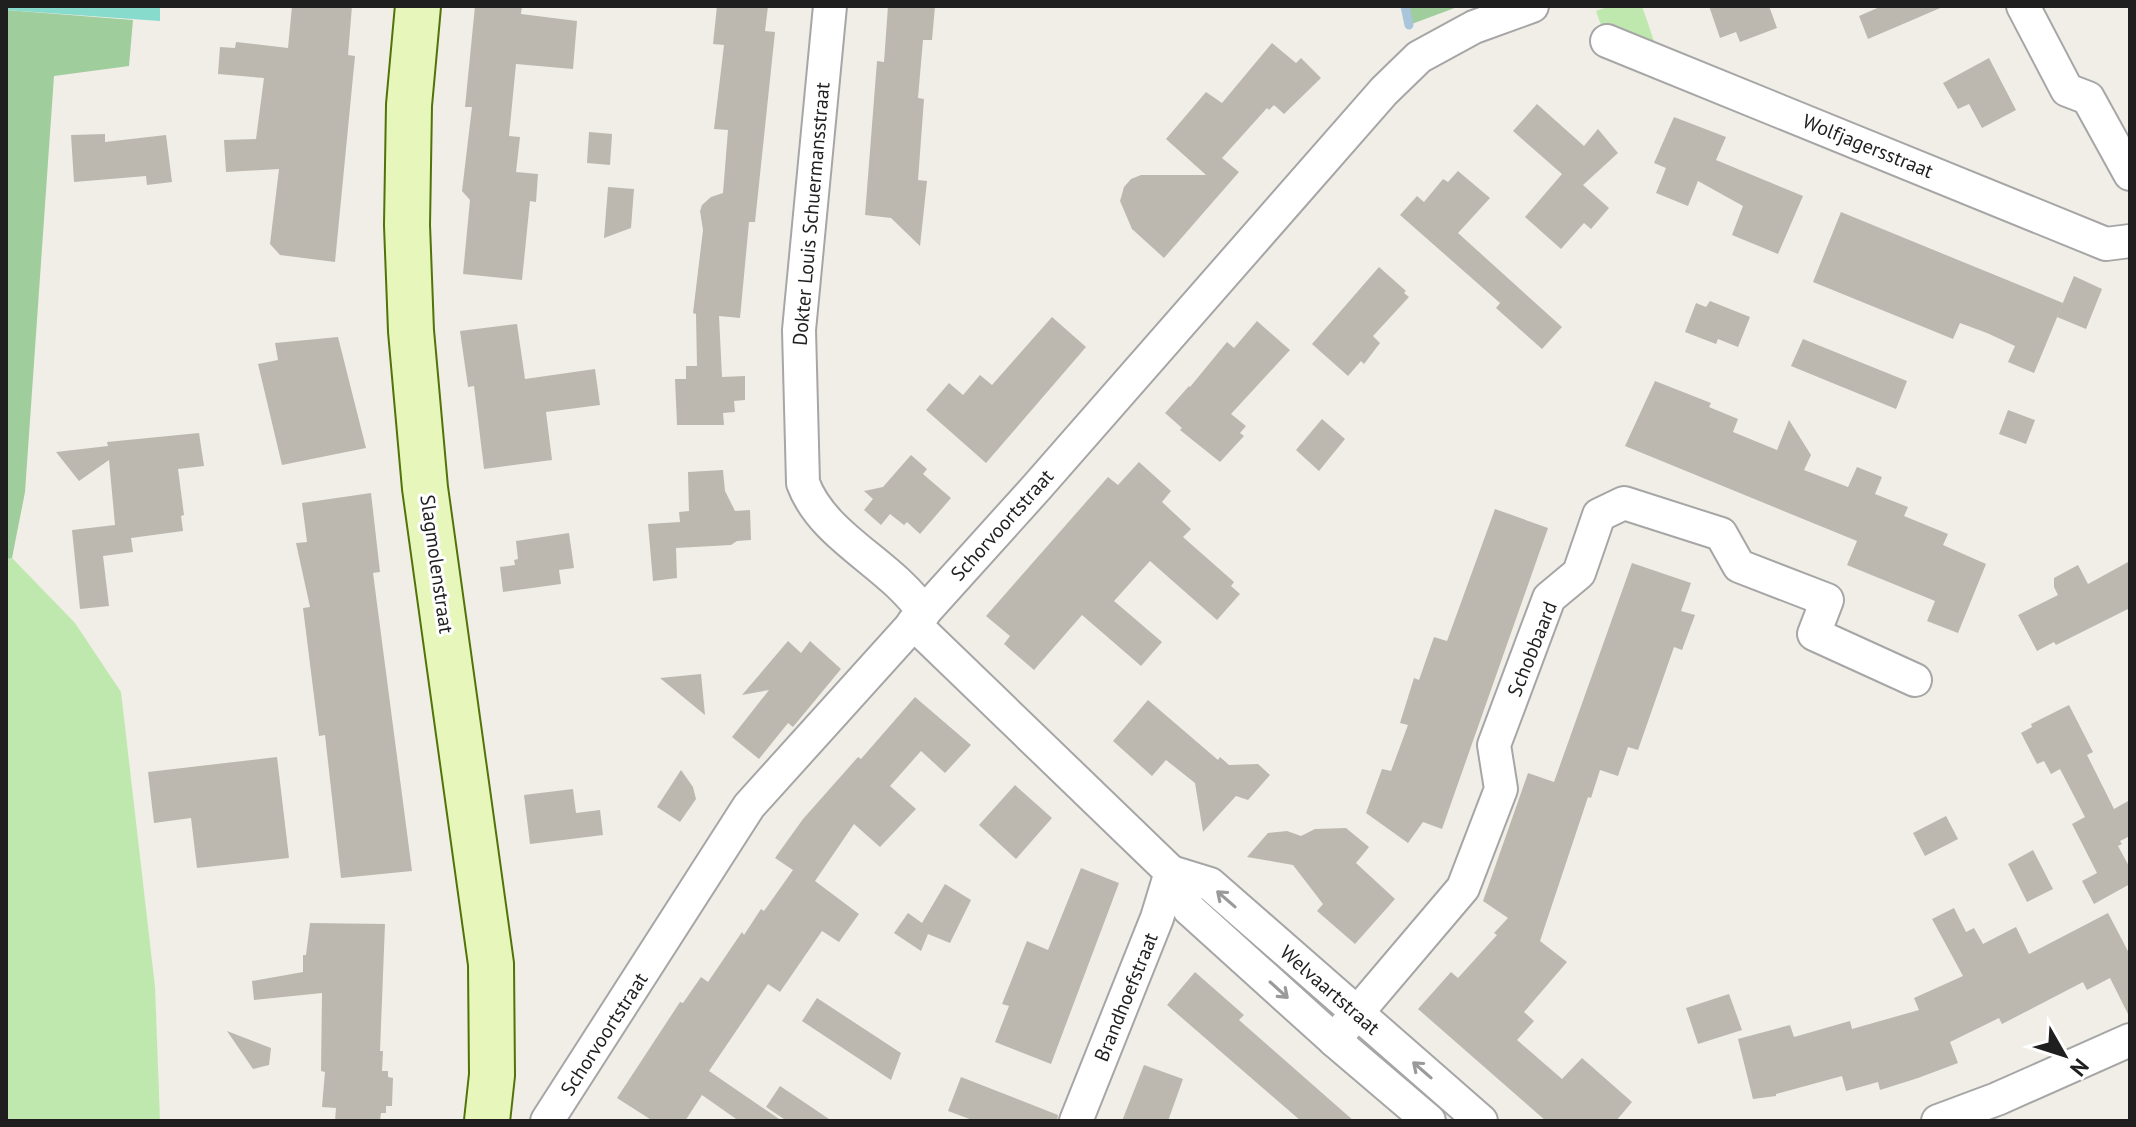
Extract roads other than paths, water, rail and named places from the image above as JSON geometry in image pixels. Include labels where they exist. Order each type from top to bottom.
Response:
[{"type":"street","name":"Slagmolenstraat","points":[[418,6],[409,120],[407,225],[411,331],[425,488],[491,964],[492,1075],[487,1121]]},
{"type":"street","name":"Dokter Louis Schuermansstraat","points":[[830,6],[799,330],[803,483],[809,499],[822,516],[913,595],[918,618]]},
{"type":"street","name":"Schorvoortstraat","points":[[547,1121],[749,806],[1384,91],[1419,57],[1474,27],[1532,6]]},
{"type":"street","points":[[2023,6],[2067,90],[2088,98],[2130,174]]},
{"type":"street","name":"Wolfjagersstraat","points":[[1607,41],[2106,244],[2130,241]]},
{"type":"street","name":"Schobbaard","points":[[1356,1013],[1463,888],[1501,789],[1494,745],[1549,598],[1579,573],[1599,515],[1615,505],[1624,503],[1721,534],[1739,566],[1827,600],[1814,634],[1915,680]]},
{"type":"street","name":"Welvaartstraat","points":[[918,618],[1171,872],[1189,909],[1429,1121]]},
{"type":"street","name":"Welvaartstraat","points":[[1171,872],[1210,884],[1481,1121]]},
{"type":"street","name":"Brandhoefstraat","points":[[1076,1121],[1157,918],[1171,872]]},
{"type":"street","points":[[1334,1040],[1356,1013]]},
{"type":"street","points":[[1938,1121],[2051,1076],[2130,1040]]},
{"type":"waterway","points":[[1405,6],[1409,25]]}]
